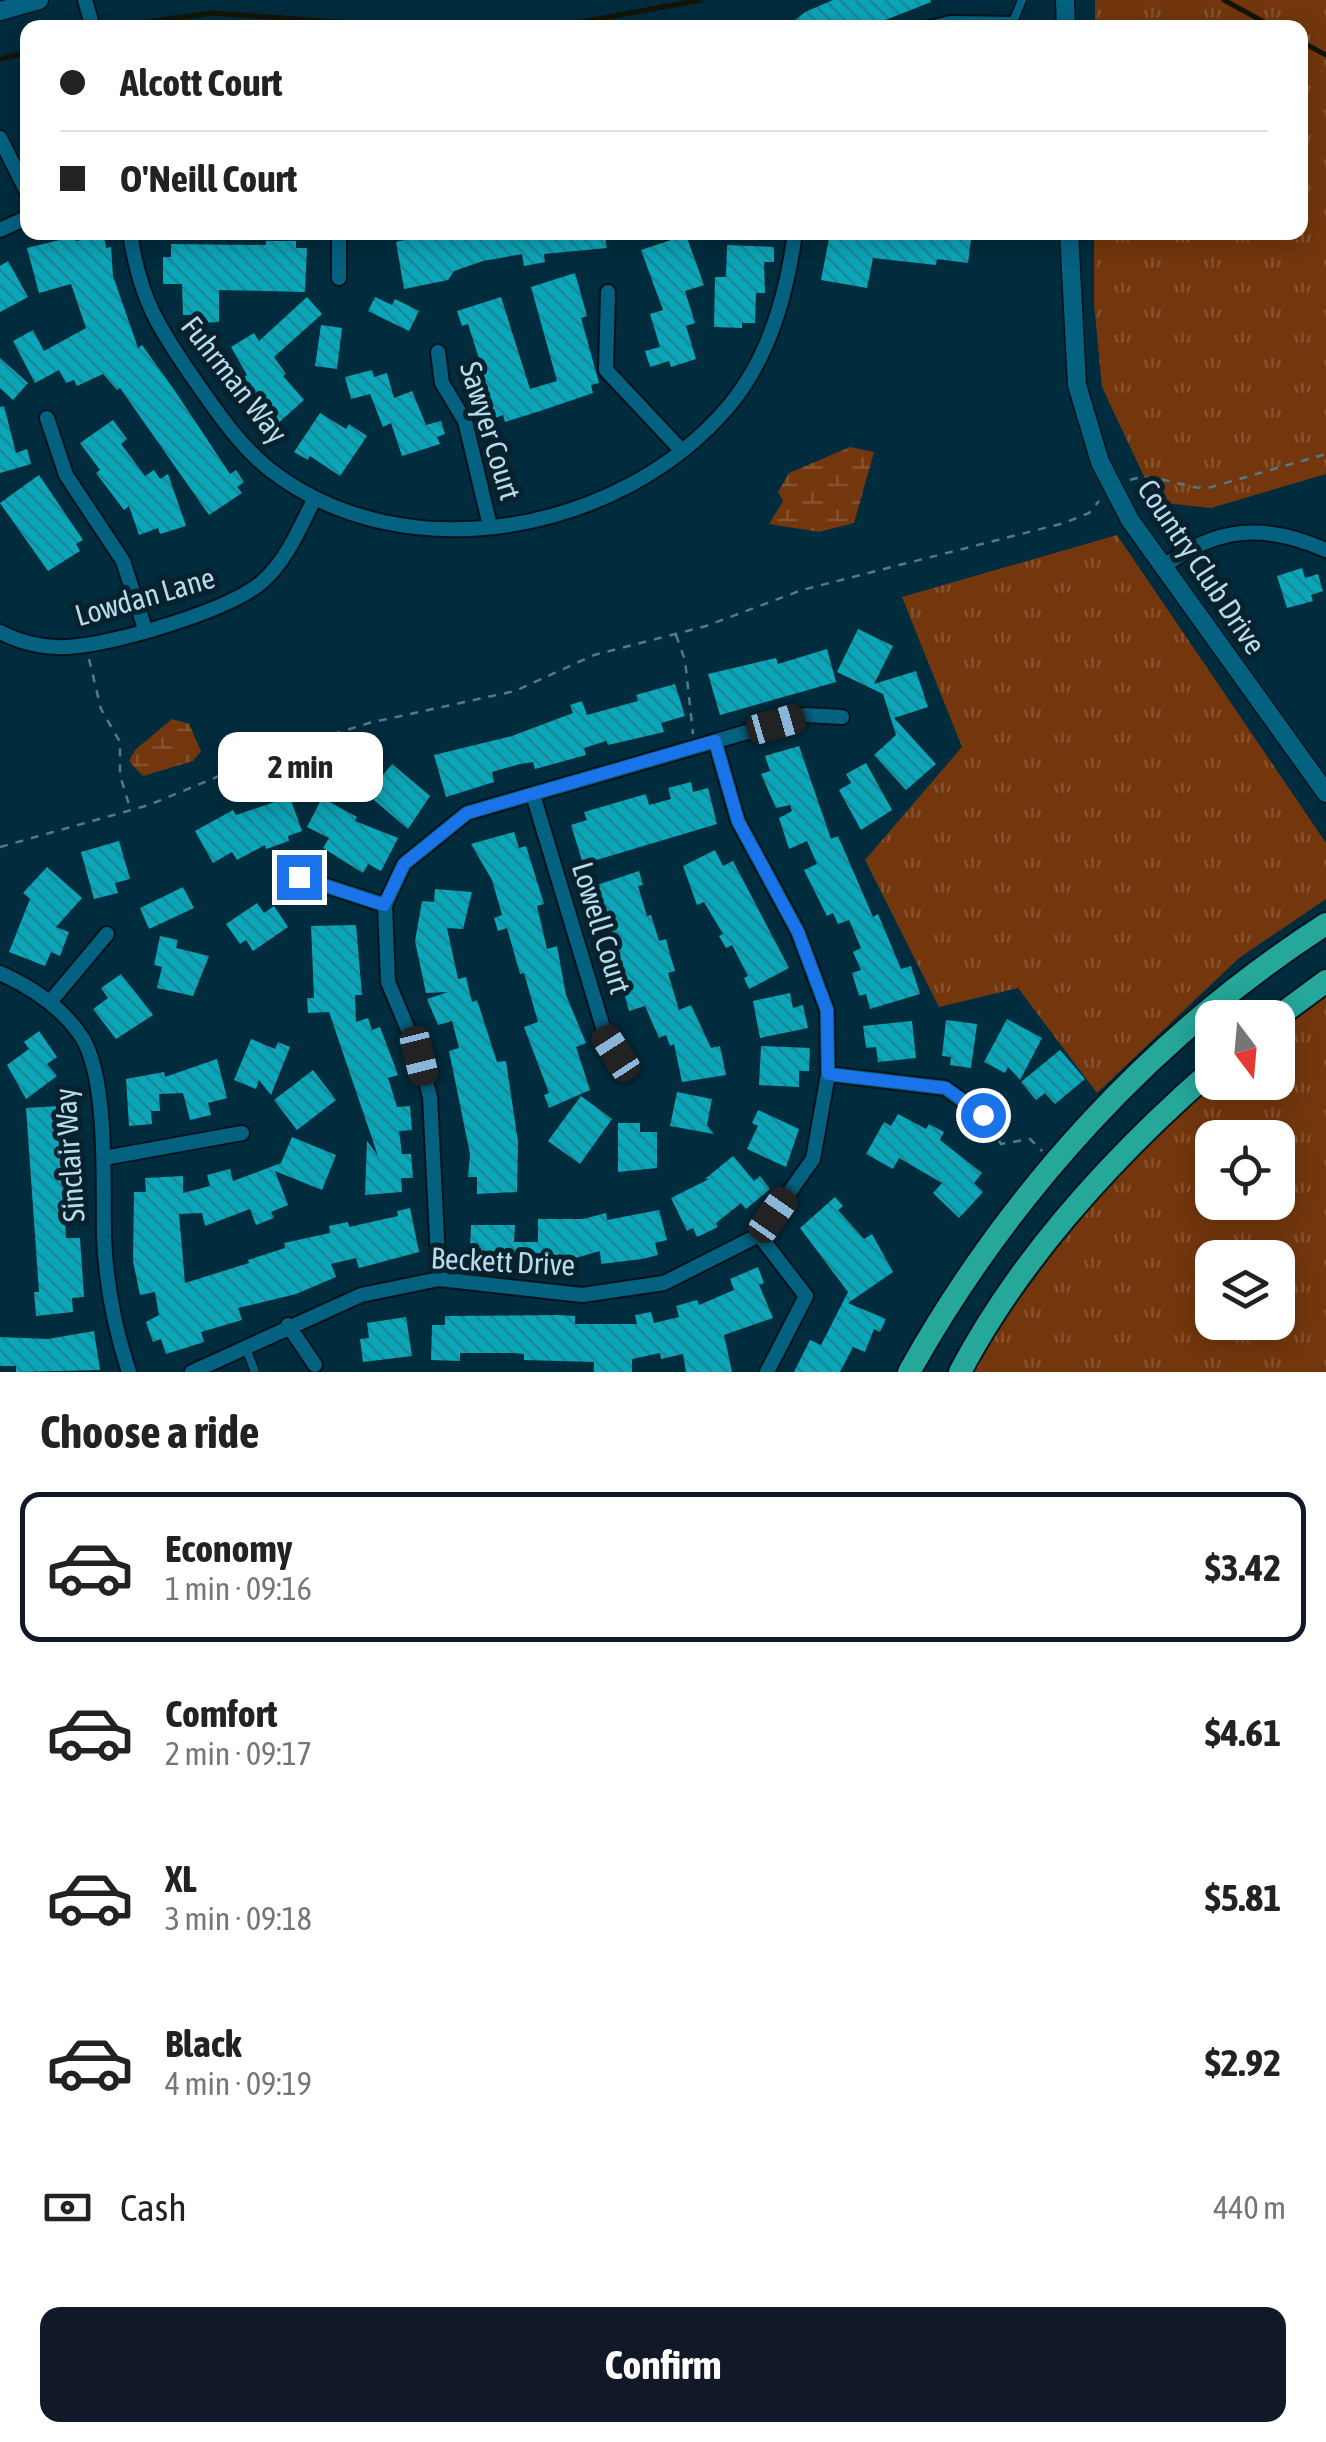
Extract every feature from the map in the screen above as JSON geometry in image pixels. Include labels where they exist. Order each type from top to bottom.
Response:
[{"type":"main road","points":[[909,1372],[990,1244],[1055,1162],[1170,1044],[1262,969],[1326,924]]},
{"type":"main road","points":[[1295,1004],[1326,981]]},
{"type":"main road","points":[[960,1372],[979,1336],[1054,1235],[1162,1114],[1195,1085]]},
{"type":"street","points":[[0,11],[39,0]]},
{"type":"street","points":[[0,138],[20,178]]},
{"type":"street","name":"Fuhrman Way","points":[[131,240],[141,292],[178,356],[242,442],[268,468],[315,498],[409,526],[448,532],[562,513],[636,482],[682,451],[729,406],[770,340],[793,240]]},
{"type":"street","points":[[339,240],[339,278]]},
{"type":"street","name":"Country Club Drive","points":[[1069,240],[1074,358],[1083,415],[1100,462],[1130,520],[1326,793]]},
{"type":"street","points":[[608,292],[606,370],[682,451]]},
{"type":"street","name":"Sawyer Court","points":[[438,352],[442,383],[465,421],[490,526]]},
{"type":"street","points":[[47,418],[59,462],[123,561],[144,629]]},
{"type":"street","name":"Lowdan Lane","points":[[0,632],[48,647],[86,645],[220,607],[250,592],[277,566],[315,498]]},
{"type":"street","points":[[1163,567],[1218,535],[1250,531],[1306,541],[1326,550]]},
{"type":"street","points":[[439,1279],[430,1097],[419,1056],[388,982],[384,905],[404,864],[467,813],[806,715],[842,717]]},
{"type":"street","name":"Beckett Drive","points":[[192,1372],[360,1295],[439,1279],[582,1296],[664,1283],[759,1235],[813,1159],[828,1074],[827,1010],[798,932],[738,821],[715,741]]},
{"type":"street","name":"Lowell Court","points":[[533,795],[604,1034],[628,1072]]},
{"type":"street","points":[[299,877],[384,905]]},
{"type":"street","points":[[50,1002],[107,934]]},
{"type":"street","name":"Sinclair Way","points":[[0,973],[50,1002],[84,1041],[97,1092],[104,1158],[107,1282],[129,1372]]},
{"type":"street","points":[[828,1074],[946,1088],[983,1115]]},
{"type":"street","points":[[104,1158],[242,1133]]},
{"type":"street","points":[[759,1235],[806,1296],[767,1372]]},
{"type":"street","points":[[288,1325],[315,1365]]},
{"type":"lane","points":[[245,1346],[255,1372]]},
{"type":"path","points":[[1129,481],[1146,476],[1208,488],[1326,454]]},
{"type":"path","points":[[0,847],[130,810],[282,750],[410,712],[515,691],[594,655],[675,634],[842,578],[1064,523],[1090,512],[1102,494]]},
{"type":"path","points":[[675,634],[685,660],[697,746]]},
{"type":"path","points":[[86,645],[101,709],[120,742],[120,775],[130,810]]},
{"type":"path","points":[[983,1115],[1001,1144],[1030,1138],[1055,1162]]},
{"type":"green space","points":[[1095,0],[1326,0],[1326,474],[1211,508],[1156,502],[1102,387],[1094,303],[1094,240],[1308,240],[1308,20],[1095,20]]},
{"type":"green space","points":[[850,447],[874,452],[854,523],[819,532],[769,524],[783,501],[778,492],[789,473]]},
{"type":"green space","points":[[1117,535],[1326,843],[1326,899],[1239,958],[1097,1093],[1018,988],[939,1007],[865,860],[962,747],[902,597]]},
{"type":"green space","points":[[172,719],[189,724],[201,751],[193,761],[143,776],[129,761],[135,750]]},
{"type":"green space","points":[[1326,991],[1326,1372],[972,1372],[1052,1255],[1144,1149],[1195,1099],[1295,1100],[1295,1014]]},
{"type":"building","points":[[833,0],[931,0],[885,20],[796,20]]},
{"type":"building","points":[[60,240],[105,240],[106,248],[111,247],[113,276],[138,348],[142,345],[230,474],[236,470],[244,482],[237,487],[242,493],[209,515],[120,388],[117,390],[103,374],[77,386],[74,380],[66,383],[59,370],[35,383],[13,341],[33,330],[44,351],[86,328],[71,284],[39,293],[27,248]]},
{"type":"building","points":[[606,240],[607,248],[544,254],[545,262],[524,266],[522,254],[483,261],[454,271],[448,280],[404,289],[396,242]]},
{"type":"building","points":[[671,240],[688,240],[704,285],[685,291],[695,323],[686,326],[696,359],[671,367],[669,361],[650,367],[645,351],[660,347],[650,314],[663,310],[641,250]]},
{"type":"building","points":[[829,240],[971,240],[968,263],[937,259],[936,265],[873,258],[867,288],[821,280]]},
{"type":"building","points":[[266,241],[296,241],[296,248],[307,248],[305,292],[219,290],[219,322],[195,323],[195,315],[183,315],[182,284],[163,284],[163,257],[171,257],[171,244],[266,245]]},
{"type":"building","points":[[727,245],[774,247],[774,262],[764,262],[765,293],[756,293],[755,323],[742,323],[742,328],[714,327],[715,277],[726,277]]},
{"type":"building","points":[[8,261],[28,297],[0,312],[0,266]]},
{"type":"building","points":[[575,273],[587,316],[581,318],[599,383],[591,385],[593,393],[540,411],[505,422],[503,415],[495,418],[484,385],[479,386],[474,371],[482,368],[468,324],[462,326],[457,311],[501,297],[530,389],[557,381],[531,287]]},
{"type":"building","points":[[307,297],[322,314],[274,357],[286,374],[283,376],[304,400],[276,425],[271,420],[265,425],[234,384],[247,375],[231,347],[254,333],[259,341]]},
{"type":"building","points":[[375,297],[392,305],[395,299],[419,311],[409,331],[368,311]]},
{"type":"building","points":[[321,325],[342,328],[337,369],[315,366]]},
{"type":"building","points":[[0,358],[28,383],[13,400],[0,388]]},
{"type":"building","points":[[372,370],[374,377],[387,373],[394,398],[412,391],[426,425],[441,421],[445,434],[437,437],[440,444],[402,456],[391,423],[383,427],[370,394],[351,399],[345,377]]},
{"type":"building","points":[[4,406],[16,453],[27,449],[31,464],[0,473],[0,407]]},
{"type":"building","points":[[320,413],[367,436],[340,476],[310,456],[308,460],[294,452]]},
{"type":"building","points":[[113,420],[127,439],[121,444],[145,476],[154,470],[160,479],[168,474],[186,526],[160,534],[158,528],[139,535],[129,506],[124,510],[96,473],[100,470],[80,443]]},
{"type":"building","points":[[39,475],[83,540],[76,544],[80,551],[48,571],[0,503]]},
{"type":"building","points":[[1302,568],[1305,578],[1318,574],[1323,591],[1311,595],[1313,601],[1287,608],[1277,576]]},
{"type":"building","points":[[858,629],[893,646],[874,684],[916,671],[928,707],[894,718],[936,764],[906,790],[874,755],[896,735],[883,694],[837,672]]},
{"type":"building","points":[[827,649],[836,682],[720,715],[708,674],[776,658],[778,664]]},
{"type":"building","points":[[675,684],[685,716],[661,723],[664,732],[608,745],[606,741],[584,748],[586,755],[535,769],[533,762],[492,772],[494,782],[446,797],[434,755],[512,736],[573,713],[570,705],[582,701],[587,715],[638,701],[636,695]]},
{"type":"building","points":[[799,746],[831,839],[838,836],[873,917],[878,914],[901,969],[911,966],[920,994],[870,1009],[866,994],[859,996],[852,973],[861,970],[853,952],[861,948],[849,920],[838,924],[833,913],[827,916],[804,870],[817,864],[807,841],[789,849],[779,818],[792,811],[790,805],[776,808],[761,774],[770,771],[765,756]]},
{"type":"building","points":[[866,763],[892,810],[861,830],[839,790],[851,783],[846,774]]},
{"type":"building","points":[[392,764],[430,796],[408,829],[374,800],[380,793],[373,787]]},
{"type":"building","points":[[691,782],[693,792],[708,788],[717,824],[583,864],[571,825],[587,820],[584,812],[646,794],[649,805],[671,799],[668,788]]},
{"type":"building","points":[[287,789],[302,831],[288,836],[289,841],[266,849],[265,845],[237,860],[232,852],[213,863],[195,831],[233,810],[236,815],[275,802],[272,794]]},
{"type":"building","points":[[322,798],[357,817],[355,821],[398,838],[381,871],[368,864],[363,873],[323,848],[329,838],[307,827]]},
{"type":"building","points":[[514,832],[519,848],[526,846],[544,904],[537,906],[547,949],[557,946],[566,995],[586,1043],[576,1047],[590,1090],[549,1108],[544,1095],[549,1093],[524,1027],[538,1022],[524,973],[520,974],[507,928],[498,931],[494,918],[502,915],[492,880],[471,844]]},
{"type":"building","points":[[119,841],[130,879],[115,883],[118,893],[94,899],[81,852]]},
{"type":"building","points":[[715,850],[723,866],[733,861],[789,968],[749,989],[744,978],[748,976],[732,945],[726,948],[719,936],[723,934],[704,902],[697,905],[683,866]]},
{"type":"building","points":[[47,867],[82,898],[56,927],[69,932],[60,956],[51,952],[45,966],[9,952],[30,899],[23,893]]},
{"type":"building","points":[[639,871],[643,885],[638,886],[647,916],[651,915],[659,941],[666,939],[675,971],[668,973],[679,1010],[691,1005],[711,1048],[720,1046],[726,1075],[682,1082],[674,1044],[670,1046],[666,1035],[659,1038],[645,1006],[629,1011],[623,989],[629,987],[618,950],[612,951],[597,885]]},
{"type":"building","points":[[183,887],[194,908],[149,929],[140,908]]},
{"type":"building","points":[[435,889],[472,892],[463,929],[447,928],[458,979],[466,977],[472,1002],[477,1000],[497,1062],[506,1061],[518,1142],[517,1192],[477,1194],[477,1177],[468,1177],[470,1154],[449,1051],[459,1048],[452,1021],[438,1025],[427,999],[448,992],[426,993],[415,941],[422,901],[434,902]]},
{"type":"building","points":[[257,903],[264,913],[274,906],[288,927],[253,951],[246,940],[240,944],[226,924]]},
{"type":"building","points":[[356,925],[362,995],[355,995],[356,1022],[368,1018],[372,1030],[380,1027],[398,1075],[388,1078],[397,1107],[410,1106],[412,1130],[399,1131],[402,1154],[411,1154],[413,1178],[401,1178],[402,1192],[365,1195],[367,1141],[378,1156],[329,1012],[308,1013],[307,998],[314,998],[311,926]]},
{"type":"building","points":[[160,936],[178,940],[176,948],[209,956],[193,996],[157,988],[162,967],[154,965]]},
{"type":"building","points":[[121,974],[153,1015],[116,1039],[93,1009],[108,998],[101,988]]},
{"type":"building","points":[[790,993],[793,1008],[803,1005],[808,1028],[760,1038],[753,1001]]},
{"type":"building","points":[[1007,1019],[1042,1038],[1020,1080],[1008,1067],[1005,1073],[984,1062]]},
{"type":"building","points":[[946,1020],[977,1024],[971,1068],[950,1065],[951,1057],[942,1056]]},
{"type":"building","points":[[912,1021],[916,1058],[878,1062],[876,1047],[866,1048],[863,1026]]},
{"type":"building","points":[[39,1031],[57,1057],[47,1064],[57,1076],[26,1099],[7,1065],[29,1049],[24,1042]]},
{"type":"building","points":[[251,1039],[275,1049],[278,1042],[290,1047],[271,1095],[259,1080],[256,1089],[234,1080]]},
{"type":"building","points":[[761,1046],[810,1048],[809,1071],[799,1071],[799,1087],[759,1085]]},
{"type":"building","points":[[1060,1050],[1085,1079],[1055,1104],[1045,1093],[1036,1100],[1021,1082]]},
{"type":"building","points":[[217,1059],[227,1098],[208,1103],[211,1115],[190,1120],[183,1093],[159,1094],[160,1111],[151,1111],[152,1124],[129,1126],[126,1079],[164,1072],[165,1077]]},
{"type":"building","points":[[313,1070],[336,1100],[297,1130],[274,1100]]},
{"type":"building","points":[[677,1092],[712,1099],[707,1125],[714,1134],[670,1126]]},
{"type":"building","points":[[581,1096],[612,1119],[580,1164],[548,1141]]},
{"type":"building","points":[[76,1105],[78,1128],[65,1129],[66,1152],[78,1151],[81,1215],[65,1216],[66,1238],[80,1238],[84,1297],[72,1298],[73,1312],[36,1316],[34,1292],[39,1292],[26,1108]]},
{"type":"building","points":[[758,1110],[799,1129],[786,1167],[747,1149],[758,1126],[752,1123]]},
{"type":"building","points":[[898,1114],[926,1129],[929,1124],[944,1132],[940,1140],[982,1173],[974,1183],[983,1192],[959,1218],[933,1193],[942,1183],[899,1158],[893,1169],[866,1154],[884,1122],[891,1126]]},
{"type":"building","points":[[618,1123],[640,1123],[640,1132],[657,1132],[657,1168],[618,1172]]},
{"type":"building","points":[[292,1137],[336,1155],[322,1190],[275,1171],[288,1205],[271,1212],[274,1218],[256,1225],[250,1209],[205,1226],[202,1213],[179,1214],[185,1283],[249,1263],[248,1260],[285,1248],[284,1243],[330,1233],[329,1226],[348,1222],[349,1227],[398,1216],[397,1211],[410,1208],[419,1252],[359,1268],[356,1258],[331,1264],[336,1277],[296,1294],[238,1308],[242,1320],[201,1332],[204,1342],[166,1354],[161,1339],[153,1342],[146,1322],[159,1315],[155,1292],[140,1295],[133,1261],[134,1192],[146,1192],[145,1178],[183,1176],[183,1193],[210,1186],[207,1175],[230,1169],[233,1181],[281,1163]]},
{"type":"building","points":[[733,1156],[754,1181],[760,1176],[770,1189],[746,1209],[741,1203],[716,1223],[718,1227],[697,1237],[693,1228],[687,1231],[671,1198],[709,1179],[705,1179]]},
{"type":"building","points":[[835,1197],[843,1206],[838,1210],[864,1239],[872,1234],[893,1272],[848,1303],[886,1319],[880,1332],[874,1329],[865,1352],[853,1347],[840,1372],[794,1372],[810,1340],[821,1345],[848,1292],[800,1228]]},
{"type":"building","points":[[659,1210],[667,1240],[655,1243],[658,1255],[642,1259],[601,1264],[600,1251],[561,1262],[481,1263],[481,1248],[470,1248],[471,1225],[515,1225],[514,1242],[538,1242],[538,1219],[583,1219],[606,1213],[607,1220]]},
{"type":"building","points":[[758,1267],[764,1283],[759,1285],[773,1318],[724,1335],[732,1372],[686,1372],[683,1354],[661,1359],[660,1353],[632,1359],[632,1372],[594,1372],[594,1362],[524,1360],[524,1354],[513,1353],[460,1353],[460,1361],[431,1360],[432,1325],[445,1325],[445,1316],[558,1315],[575,1316],[575,1324],[637,1324],[635,1315],[651,1312],[654,1323],[679,1317],[676,1306],[697,1300],[699,1305],[734,1290],[730,1279]]},
{"type":"building","points":[[406,1317],[412,1356],[363,1362],[360,1339],[369,1338],[367,1323]]},
{"type":"building","points":[[94,1331],[100,1370],[16,1372],[16,1366],[0,1366],[0,1337],[48,1339]]},
{"type":"waterway","points":[[591,20],[701,0]]},
{"type":"waterway","points":[[1224,0],[1260,20]]},
{"type":"waterway","points":[[162,20],[212,13],[310,20]]},
{"type":"waterway","points":[[1308,45],[1326,55]]},
{"type":"waterway","points":[[0,59],[20,54]]},
{"type":"route","points":[[299,877],[384,905],[404,864],[467,813],[715,741],[738,821],[798,932],[827,1010],[828,1074],[946,1088],[983,1115]]}]
